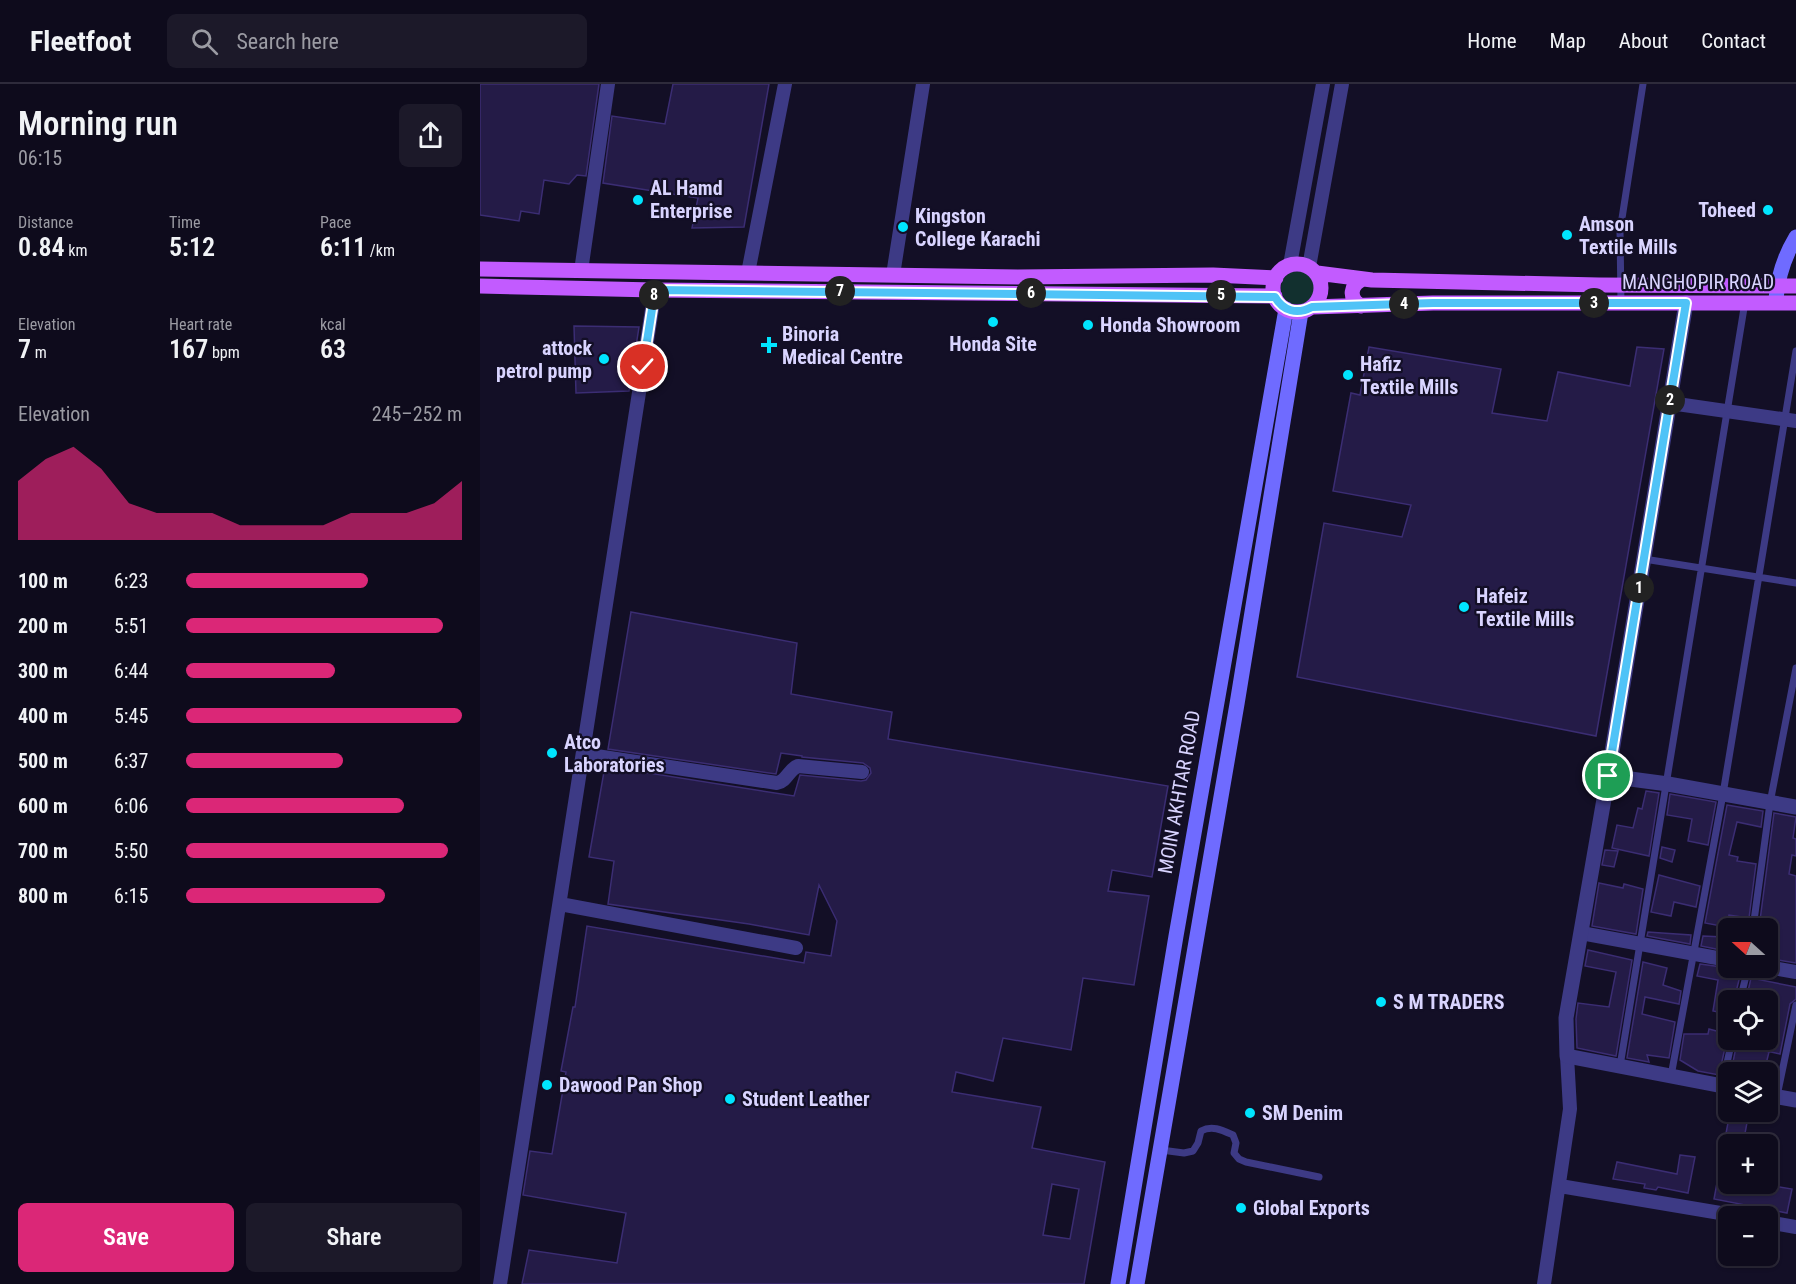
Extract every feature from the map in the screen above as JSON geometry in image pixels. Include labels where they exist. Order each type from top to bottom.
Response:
[{"type":"main road","points":[[1777,294],[1783,261],[1796,237]]},
{"type":"main road","points":[[1300,264],[1313,270],[1320,279],[1320,297],[1307,309],[1286,309],[1275,297],[1276,278],[1283,269],[1290,265],[1300,264]]},
{"type":"main road","points":[[480,269],[1018,277],[1276,278]]},
{"type":"main road","name":"MANGHOPIR ROAD","points":[[1313,270],[1363,279],[1620,285],[1777,294],[1796,303]]},
{"type":"main road","points":[[1360,306],[1353,301],[1352,292],[1355,284],[1363,279]]},
{"type":"main road","points":[[480,286],[1275,297]]},
{"type":"main road","name":"MANGHOPIR ROAD","points":[[1307,309],[1433,303],[1745,302],[1777,294],[1796,286]]},
{"type":"main road","name":"MOIN AKHTAR ROAD","points":[[1118,1284],[1216,700],[1286,309]]},
{"type":"main road","name":"MOIN AKHTAR ROAD","points":[[1137,1284],[1195,937],[1307,309]]},
{"type":"main road","points":[[1216,700],[1237,704]]},
{"type":"street","points":[[581,271],[608,84]]},
{"type":"street","points":[[748,273],[785,84]]},
{"type":"street","points":[[892,275],[923,84]]},
{"type":"street","points":[[1290,265],[1323,84]]},
{"type":"street","points":[[1313,270],[1342,84]]},
{"type":"street","points":[[500,1284],[655,290]]},
{"type":"street","points":[[1544,1284],[1570,1109],[1566,1018],[1686,303]]},
{"type":"street","points":[[1670,403],[1790,420]]},
{"type":"street","points":[[583,754],[777,783],[782,782],[794,767],[798,766],[862,772]]},
{"type":"street","points":[[1608,776],[1668,784],[1796,807]]},
{"type":"street","points":[[560,904],[796,948]]},
{"type":"street","points":[[1581,933],[1718,958]]},
{"type":"street","points":[[1778,969],[1796,972]]},
{"type":"street","points":[[1567,1056],[1718,1086]]},
{"type":"street","points":[[1778,1097],[1796,1100]]},
{"type":"street","points":[[1560,1186],[1718,1213]]},
{"type":"street","points":[[1778,1224],[1796,1227]]},
{"type":"lane","points":[[1621,303],[1620,231],[1643,84]]},
{"type":"lane","points":[[1620,1066],[1668,784],[1745,302]]},
{"type":"lane","points":[[1671,1076],[1723,794],[1759,578],[1790,420],[1796,351]]},
{"type":"lane","points":[[1644,559],[1796,583]]},
{"type":"lane","points":[[1754,918],[1770,803],[1796,668]]},
{"type":"lane","points":[[1778,1073],[1796,1005]]},
{"type":"lane","points":[[1161,1150],[1184,1153],[1193,1151],[1201,1131],[1206,1128],[1218,1128],[1233,1135],[1236,1143],[1234,1153],[1239,1159],[1319,1177]]},
{"type":"green space","points":[[1298,271],[1310,276],[1315,288],[1310,300],[1298,305],[1286,300],[1281,288],[1286,276]]},
{"type":"building","points":[[480,84],[599,84],[586,176],[577,175],[569,184],[544,180],[539,214],[521,211],[519,221],[480,215]]},
{"type":"building","points":[[673,84],[769,84],[744,227],[692,228],[698,198],[603,183],[612,116],[665,124]]},
{"type":"building","name":"attock petrol pump","points":[[574,326],[639,327],[629,391],[576,393]]},
{"type":"building","name":"Hafeiz Textile Mills","points":[[1369,347],[1501,369],[1492,413],[1547,421],[1558,372],[1630,386],[1637,347],[1664,349],[1596,736],[1297,677],[1324,523],[1402,537],[1411,505],[1333,491],[1351,393],[1360,395]]},
{"type":"building","points":[[631,612],[797,643],[791,694],[892,712],[888,739],[1168,786],[1152,877],[1112,870],[1108,891],[1149,896],[1134,985],[1083,978],[1071,1050],[1003,1038],[993,1081],[956,1072],[952,1092],[1041,1107],[1032,1148],[1105,1162],[1084,1284],[522,1284],[529,1250],[617,1263],[626,1213],[523,1195],[530,1151],[552,1154],[566,1072],[561,1071],[573,1007],[575,1007],[587,926],[804,963],[806,952],[831,956],[837,921],[819,885],[809,935],[608,904],[614,861],[589,857],[605,766],[794,796],[800,775],[861,781],[866,780],[871,773],[870,768],[863,763],[781,753],[776,774],[608,749]],"holes":[[[1052,1184],[1079,1189],[1070,1239],[1043,1235]]]},
{"type":"building","points":[[1646,791],[1659,793],[1649,856],[1612,848],[1617,825],[1633,828],[1638,808],[1642,809]]},
{"type":"building","points":[[1670,794],[1716,802],[1708,845],[1688,841],[1692,819],[1667,815]]},
{"type":"building","points":[[1727,805],[1763,811],[1761,827],[1737,822],[1729,855],[1738,857],[1737,861],[1756,864],[1749,918],[1729,915],[1728,918],[1718,918],[1718,925],[1705,923]]},
{"type":"building","points":[[1774,813],[1796,817],[1793,838],[1796,839],[1796,856],[1792,855],[1789,874],[1796,876],[1796,963],[1778,960],[1778,918],[1760,918]]},
{"type":"building","points":[[1662,847],[1675,850],[1672,862],[1660,858]]},
{"type":"building","points":[[1605,850],[1618,851],[1614,867],[1602,865]]},
{"type":"building","points":[[1659,875],[1700,886],[1696,907],[1674,902],[1671,916],[1651,912]]},
{"type":"building","points":[[1599,883],[1623,888],[1624,884],[1643,889],[1636,934],[1592,926]]},
{"type":"building","points":[[1648,932],[1691,935],[1690,944],[1647,936]]},
{"type":"building","points":[[1703,936],[1718,937],[1718,949],[1701,946]]},
{"type":"building","points":[[1588,950],[1632,960],[1616,1056],[1577,1048],[1578,1003],[1609,1007],[1616,972],[1585,966]]},
{"type":"building","points":[[1643,962],[1667,968],[1663,985],[1681,991],[1679,1004],[1645,997],[1642,1014],[1675,1022],[1669,1058],[1647,1055],[1649,1062],[1627,1058]]},
{"type":"building","points":[[1700,964],[1718,966],[1718,978],[1740,978],[1736,990],[1718,990],[1718,1012],[1713,1011],[1718,980],[1697,976]]},
{"type":"building","points":[[1751,978],[1796,987],[1796,999],[1790,1004],[1780,1054],[1762,1050],[1778,1050],[1778,990],[1748,990]]},
{"type":"building","points":[[1709,1029],[1718,1031],[1718,1050],[1724,1050],[1722,1062],[1718,1062],[1718,1075],[1698,1071],[1680,1060],[1684,1034],[1708,1034]]},
{"type":"building","points":[[1735,1050],[1769,1052],[1766,1062],[1733,1062]]},
{"type":"building","points":[[1728,1122],[1747,1122],[1745,1134],[1726,1134]]},
{"type":"building","points":[[1680,1155],[1695,1157],[1688,1193],[1658,1187],[1656,1190],[1644,1188],[1645,1184],[1613,1179],[1617,1162],[1677,1174]]},
{"type":"building","points":[[1718,1178],[1718,1194],[1778,1194],[1778,1187],[1792,1189],[1787,1213],[1778,1211],[1778,1206],[1750,1206],[1714,1199]]},
{"type":"place","name":"AL Hamd Enterprise","points":[[638,200]]},
{"type":"place","name":"Toheed","points":[[1768,210]]},
{"type":"place","name":"Kingston College Karachi","points":[[903,227]]},
{"type":"place","name":"Amson Textile Mills","points":[[1567,235]]},
{"type":"place","name":"Honda Site","points":[[993,322]]},
{"type":"place","name":"Honda Showroom","points":[[1088,325]]},
{"type":"place","name":"Binoria Medical Centre","points":[[769,345]]},
{"type":"place","name":"attock petrol pump","points":[[604,359]]},
{"type":"place","name":"Hafiz Textile Mills","points":[[1348,375]]},
{"type":"place","name":"Hafeiz Textile Mills","points":[[1464,607]]},
{"type":"place","name":"Atco Laboratories","points":[[552,753]]},
{"type":"place","name":"S M TRADERS","points":[[1381,1002]]},
{"type":"place","name":"Dawood Pan Shop","points":[[547,1085]]},
{"type":"place","name":"Student Leather","points":[[730,1099]]},
{"type":"place","name":"SM Denim","points":[[1250,1113]]},
{"type":"place","name":"Global Exports","points":[[1241,1208]]},
{"type":"route","points":[[643,367],[655,290],[1275,297],[1286,309],[1293,312],[1312,307],[1433,303],[1686,303],[1608,776]]}]
